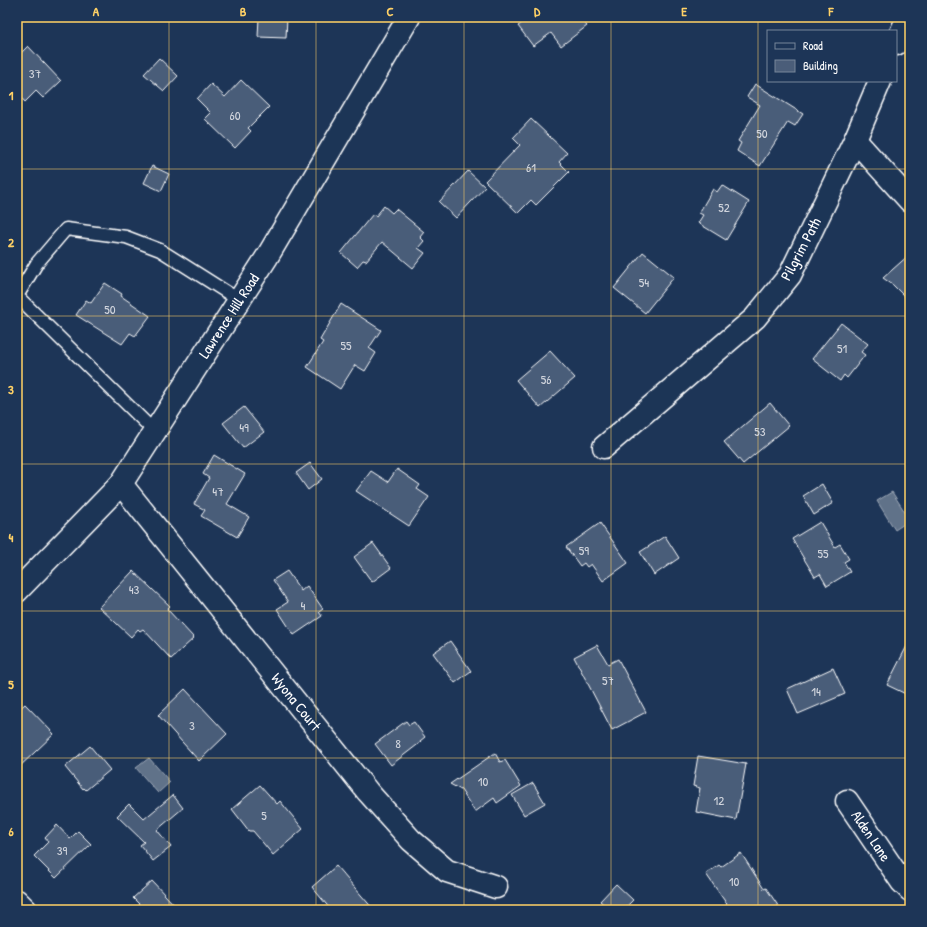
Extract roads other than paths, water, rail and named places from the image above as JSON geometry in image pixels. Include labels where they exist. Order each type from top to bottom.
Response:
[{"type":"street","name":"Lawrence Hill Road","points":[[17,591],[121,484],[267,257],[409,17]]},
{"type":"street","points":[[897,42],[908,17]]},
{"type":"street","name":"Pilgrim Path","points":[[604,447],[756,318],[790,275],[854,140],[880,82]]},
{"type":"street","points":[[854,140],[910,201]]},
{"type":"street","name":"Wyona Court","points":[[121,484],[368,792],[411,840],[447,871],[496,887]]},
{"type":"street","name":"Alden Lane","points":[[847,801],[902,882],[910,890]]},
{"type":"street","points":[[17,901],[26,910]]},
{"type":"lane","points":[[155,432],[17,296],[37,263],[66,229],[126,238],[160,250],[239,300]]},
{"type":"water","points":[[892,492],[910,520],[895,530],[877,501]]},
{"type":"water","points":[[149,758],[170,782],[158,793],[136,768]]}]
